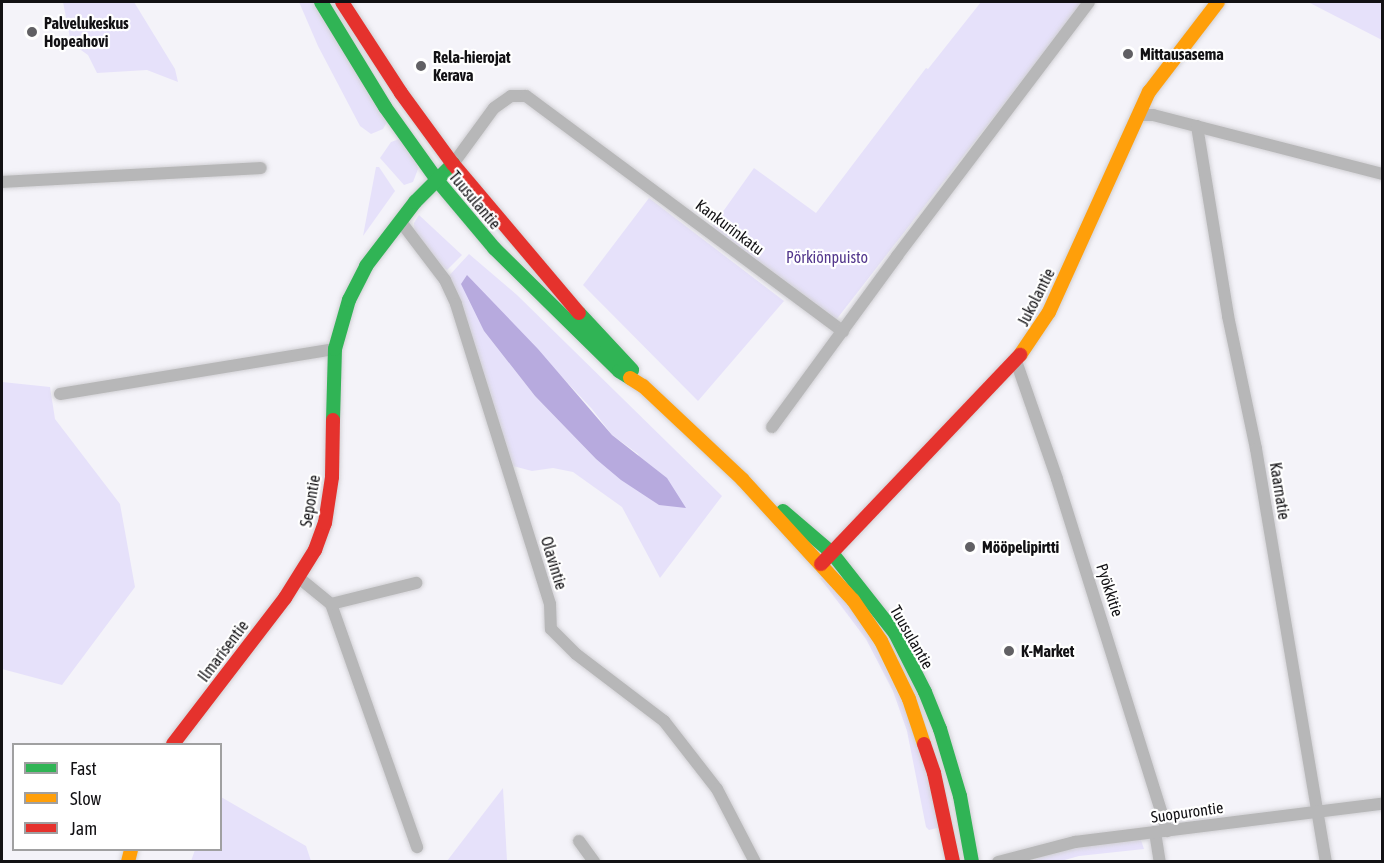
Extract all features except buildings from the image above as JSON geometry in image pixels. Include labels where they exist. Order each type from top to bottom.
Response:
[{"type":"main road","name":"Tuusulantie","points":[[321,2],[347,49],[437,180],[494,248],[619,371],[643,386],[742,478],[853,600],[881,641],[909,699],[939,790],[953,861]]},
{"type":"main road","name":"Tuusulantie","points":[[342,2],[401,93],[453,164],[570,303],[627,363],[643,386]]},
{"type":"main road","name":"Jukolantie","points":[[821,564],[1016,361],[1049,312],[1149,92],[1218,2]]},
{"type":"main road","name":"Sepontie","points":[[299,578],[315,550],[325,523],[332,477],[335,349],[357,282],[401,222],[453,164]]},
{"type":"main road","name":"Tuusulantie","points":[[742,478],[804,527],[832,553],[895,633],[925,692],[952,767],[972,861]]},
{"type":"main road","name":"Ilmarisentie","points":[[174,743],[299,578]]},
{"type":"street","points":[[772,427],[897,256],[1089,2]]},
{"type":"street","name":"Kankurinkatu","points":[[453,164],[494,108],[511,96],[526,96],[843,331]]},
{"type":"street","points":[[1138,115],[1153,115],[1383,174]]},
{"type":"street","name":"Kaarnatie","points":[[1197,126],[1228,316],[1256,449],[1326,861]]},
{"type":"street","points":[[2,182],[261,168]]},
{"type":"street","name":"Olavintie","points":[[401,222],[445,280],[456,304],[550,604],[552,629],[576,654],[664,721],[717,789],[755,861]]},
{"type":"street","points":[[60,394],[335,349]]},
{"type":"street","name":"Pyökkitie","points":[[1016,361],[1057,479],[1161,832],[1160,861]]},
{"type":"street","points":[[299,578],[330,604],[417,847]]},
{"type":"street","points":[[330,604],[416,583]]},
{"type":"street","name":"Suopurontie","points":[[998,861],[1075,842],[1383,804]]},
{"type":"street","points":[[579,841],[594,861]]},
{"type":"green space","points":[[63,2],[134,2],[175,69],[178,82],[147,70],[97,73],[88,55],[71,43]]},
{"type":"green space","points":[[299,2],[314,2],[387,122],[383,129],[371,134],[360,126],[318,46]]},
{"type":"green space","name":"Pörkiönpuisto","points":[[981,2],[1083,2],[836,320],[712,227],[754,168],[816,213],[926,68],[928,69]]},
{"type":"green space","points":[[1308,2],[1382,2],[1382,40]]},
{"type":"green space","points":[[402,138],[415,158],[418,169],[413,182],[404,185],[380,158],[391,142]]},
{"type":"green space","points":[[376,167],[379,167],[395,191],[363,236]]},
{"type":"green space","points":[[649,198],[784,301],[698,401],[583,285]]},
{"type":"green space","points":[[419,215],[462,255],[447,270],[423,248],[415,235],[414,223]]},
{"type":"green space","points":[[469,254],[517,295],[722,496],[660,578],[622,507],[573,472],[553,468],[532,471],[513,466],[456,304],[445,280]],"holes":[[[467,276],[592,409],[612,435],[638,454],[659,505],[596,459],[535,396],[484,331]]]},
{"type":"green space","points":[[2,382],[50,387],[55,419],[120,504],[135,587],[62,685],[2,669]]},
{"type":"green space","points":[[820,578],[824,578],[851,609],[870,638],[915,728],[941,827],[929,830],[926,827],[907,731],[893,691],[866,639]]},
{"type":"green space","points":[[503,788],[507,861],[447,861]]},
{"type":"green space","points":[[222,798],[306,846],[311,861],[191,861],[195,851],[222,851]]},
{"type":"green space","points":[[1141,840],[1144,849],[1079,856],[1061,861],[1030,862],[1046,854],[1079,847]]},
{"type":"shaded area","points":[[467,275],[538,349],[612,435],[667,478],[686,508],[659,505],[621,480],[596,459],[535,396],[484,331],[461,284]]},
{"type":"traffic: fast","points":[[321,2],[385,107],[437,180],[494,248],[619,371],[630,378]]},
{"type":"traffic: fast","points":[[333,420],[335,349],[349,300],[366,266],[415,202],[453,164]]},
{"type":"traffic: fast","points":[[579,313],[632,370]]},
{"type":"traffic: fast","points":[[783,511],[832,553],[895,633],[925,692],[940,729],[960,796],[972,862]]},
{"type":"traffic: slow","points":[[1020,355],[1049,312],[1149,92],[1218,2]]},
{"type":"traffic: slow","points":[[630,378],[643,386],[742,479],[853,600],[881,641],[909,699],[924,744]]},
{"type":"traffic: slow","points":[[128,862],[131,851]]},
{"type":"traffic: jam","points":[[342,2],[401,93],[453,164],[579,313]]},
{"type":"traffic: jam","points":[[821,564],[1020,355]]},
{"type":"traffic: jam","points":[[174,743],[285,598],[315,550],[325,523],[332,477],[333,420]]},
{"type":"traffic: jam","points":[[924,744],[934,773],[953,862]]},
{"type":"place","name":"Palvelukeskus Hopeahovi","points":[[32,32]]},
{"type":"place","name":"Mittausasema","points":[[1128,54]]},
{"type":"place","name":"Rela-hierojat Kerava","points":[[421,66]]},
{"type":"place","name":"Mööpelipirtti","points":[[970,547]]},
{"type":"place","name":"K-Market","points":[[1009,651]]}]
